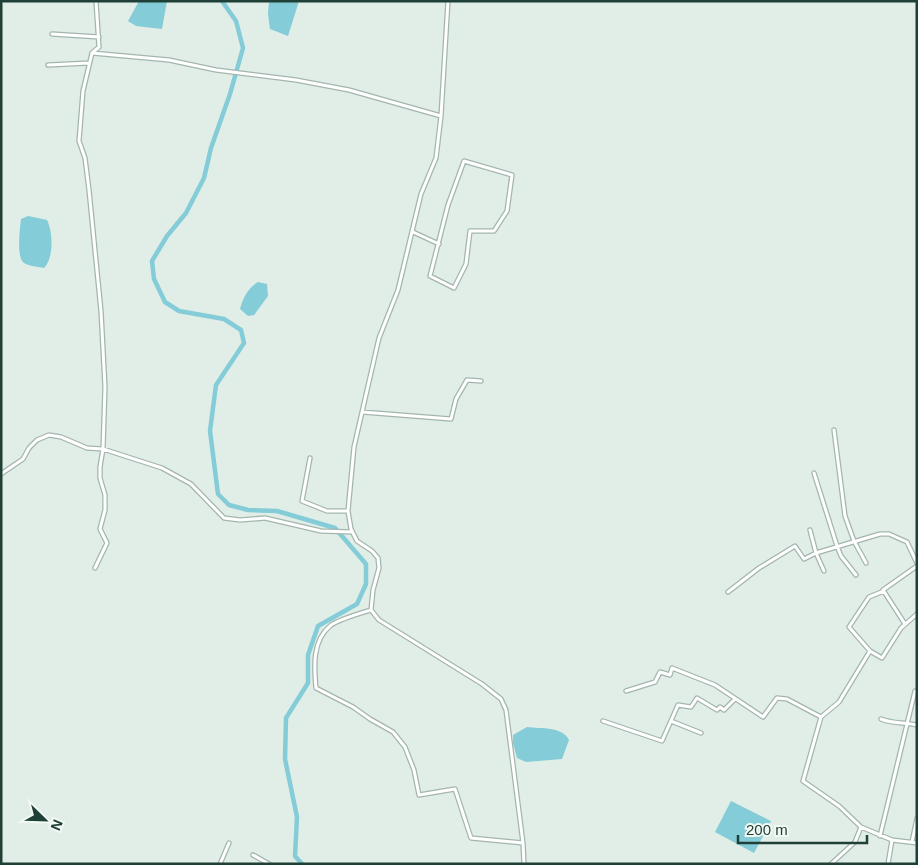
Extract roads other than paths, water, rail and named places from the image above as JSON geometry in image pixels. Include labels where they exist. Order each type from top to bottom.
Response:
[{"type":"street","points":[[95,568],[107,543],[100,529],[105,510],[105,495],[100,478],[100,467],[103,449],[105,387],[102,311],[90,190],[85,158],[79,141],[83,91],[92,53],[99,47],[96,1]]},
{"type":"street","points":[[370,610],[379,568],[378,558],[372,551],[357,541],[351,532],[348,511],[354,447],[379,338],[398,290],[422,194],[436,158],[441,116],[448,1]]},
{"type":"street","points":[[52,34],[99,37]]},
{"type":"street","points":[[92,53],[168,60],[349,90],[441,116]]},
{"type":"street","points":[[48,65],[89,63]]},
{"type":"street","points":[[464,161],[512,175],[507,211],[494,231],[470,231],[466,264],[454,288],[430,276],[439,244],[448,206],[464,161]]},
{"type":"street","points":[[413,232],[439,244]]},
{"type":"street","points":[[362,412],[451,419],[456,398],[467,380],[481,381]]},
{"type":"street","points":[[834,430],[845,516],[854,541],[866,563]]},
{"type":"street","points":[[1,474],[23,459],[29,448],[37,440],[49,435],[61,437],[87,448],[103,449],[162,468],[191,484],[224,518],[240,520],[265,518],[326,532],[351,532]]},
{"type":"street","points":[[310,458],[302,501],[327,511],[348,511]]},
{"type":"street","points":[[814,473],[837,546],[856,575]]},
{"type":"street","points":[[810,530],[816,553],[824,571]]},
{"type":"street","points":[[728,592],[759,568],[795,546],[804,559],[837,546],[880,534],[889,534],[907,542],[917,565],[883,590],[884,592],[869,597],[849,627],[870,651],[882,658],[901,628],[917,614]]},
{"type":"street","points":[[884,592],[906,624]]},
{"type":"street","points":[[370,610],[380,620],[482,684],[500,699],[506,710],[524,864]]},
{"type":"street","points":[[370,610],[331,625],[318,642],[314,664],[316,688],[353,707],[370,720],[393,732],[405,747],[414,770],[419,794],[455,789],[471,838],[523,843]]},
{"type":"street","points":[[870,651],[839,702],[821,717],[803,780],[839,806],[861,827],[892,840],[917,843]]},
{"type":"street","points":[[626,691],[655,682],[660,672],[670,675],[672,668],[716,685],[763,717],[777,698],[787,699],[821,717]]},
{"type":"street","points":[[880,836],[915,691]]},
{"type":"street","points":[[603,721],[662,741],[678,705],[691,707],[697,698],[717,710],[720,707],[724,710],[735,699]]},
{"type":"street","points":[[881,719],[890,723],[917,725]]},
{"type":"street","points":[[671,721],[701,733]]},
{"type":"street","points":[[912,842],[917,818]]},
{"type":"street","points":[[831,864],[855,842],[861,827]]},
{"type":"street","points":[[888,864],[892,840]]},
{"type":"street","points":[[220,864],[230,843]]},
{"type":"street","points":[[254,855],[269,864]]},
{"type":"water","points":[[139,1],[167,1],[162,29],[136,26],[128,21]]},
{"type":"water","points":[[269,1],[299,1],[288,36],[270,29]]},
{"type":"water","points":[[28,216],[47,220],[49,225],[51,252],[44,268],[24,263],[20,255],[21,219]]},
{"type":"water","points":[[258,282],[267,284],[268,296],[254,315],[248,316],[240,309],[246,294]]},
{"type":"water","points":[[527,727],[556,730],[566,736],[569,740],[562,759],[526,762],[517,758],[513,735]]},
{"type":"water","points":[[731,801],[771,821],[754,853],[715,832]]},
{"type":"waterway","points":[[222,1],[236,21],[243,48],[230,94],[211,148],[204,178],[186,213],[167,236],[152,261],[154,279],[165,302],[179,311],[224,319],[241,330],[244,343],[216,385],[210,431],[218,494],[229,505],[248,510],[277,511],[335,528],[366,564],[366,584],[357,604],[318,626],[308,655],[308,683],[286,718],[285,759],[297,817],[295,856],[302,864]]}]
